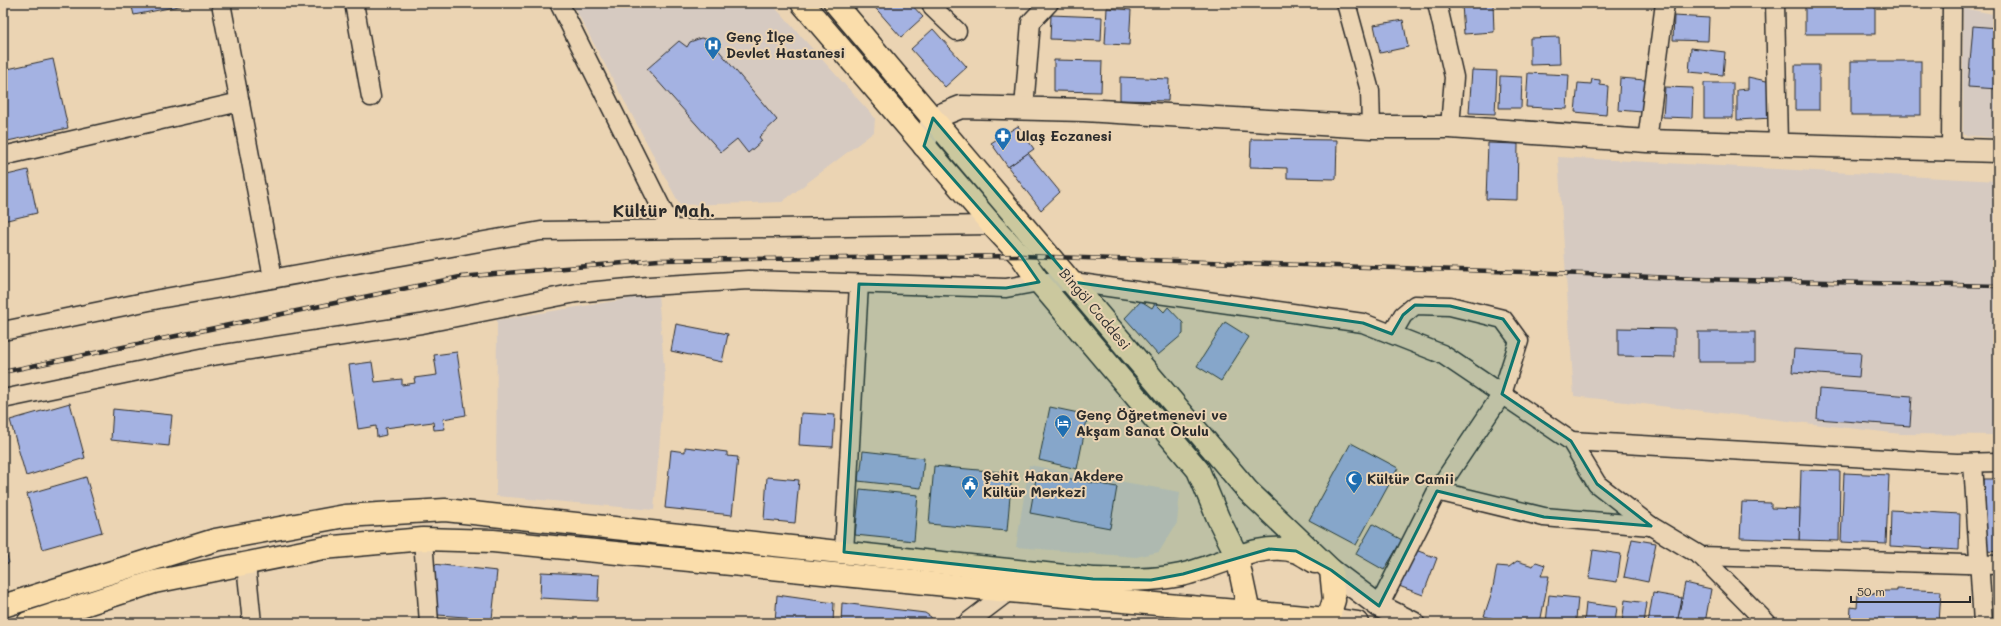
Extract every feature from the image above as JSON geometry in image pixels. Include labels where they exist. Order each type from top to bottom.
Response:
[{"type":"main road","name":"Bingöl Caddesi","points":[[802,3],[992,225],[1021,256],[1039,282],[1198,470],[1218,518],[1237,556],[1247,618]]},
{"type":"main road","name":"Bingöl Caddesi","points":[[835,3],[1248,490],[1331,570]]},
{"type":"main road","points":[[3,606],[215,540],[345,516],[445,510],[1092,579],[1151,580],[1183,574],[1237,556],[1269,549],[1296,551],[1331,570],[1334,600],[1328,619],[1247,618],[1009,591],[501,541],[423,539],[323,548],[154,582],[28,623]]},
{"type":"street","points":[[221,3],[273,278]]},
{"type":"street","points":[[354,3],[371,97]]},
{"type":"street","points":[[559,3],[672,229]]},
{"type":"street","points":[[931,3],[933,8],[957,31]]},
{"type":"street","points":[[1024,108],[1031,22],[1048,3]]},
{"type":"street","points":[[1346,3],[1370,91],[1371,127]]},
{"type":"street","points":[[1437,3],[1454,76],[1450,127]]},
{"type":"street","points":[[1646,141],[1665,3]]},
{"type":"street","points":[[1775,3],[1778,144]]},
{"type":"street","points":[[1951,149],[1952,3]]},
{"type":"street","points":[[3,156],[240,102]]},
{"type":"street","points":[[924,146],[933,118],[961,107],[1092,110],[1371,127],[1450,127],[1646,141],[1998,151]]},
{"type":"street","points":[[3,331],[159,299],[541,231],[992,225]]},
{"type":"street","points":[[3,399],[211,356],[421,324],[576,294],[649,286],[748,280],[1006,288],[1039,282],[1073,282],[1363,324],[1442,354],[1571,441],[1597,484],[1651,526],[1701,556],[1766,623]]},
{"type":"street","points":[[844,552],[859,284]]},
{"type":"street","points":[[1379,606],[1436,491],[1502,394],[1519,341],[1503,319],[1450,306],[1415,306],[1403,315],[1392,334]]},
{"type":"street","points":[[1571,441],[1949,463],[1998,462]]},
{"type":"street","points":[[1973,463],[1983,623]]},
{"type":"street","points":[[1436,491],[1544,517],[1651,526]]},
{"type":"street","points":[[423,539],[429,623]]},
{"type":"street","points":[[1701,556],[1998,565]]},
{"type":"street","points":[[246,564],[252,623]]},
{"type":"street","points":[[1331,570],[1379,606],[1413,623]]},
{"type":"street","points":[[967,623],[1009,591]]},
{"type":"street","points":[[1328,619],[1357,623]]},
{"type":"highlighted area","points":[[933,118],[1073,282],[1363,323],[1392,334],[1403,315],[1415,305],[1450,306],[1503,319],[1519,341],[1502,394],[1571,441],[1597,484],[1651,526],[1544,517],[1437,491],[1379,606],[1331,570],[1296,551],[1269,549],[1183,574],[1151,580],[1093,579],[844,552],[859,284],[1006,288],[1039,282],[1021,256],[924,146]]},
{"type":"shaded area","name":"Genç İlçe Devlet Hastanesi","points":[[572,3],[771,3],[875,118],[874,132],[782,202],[680,205]]},
{"type":"shaded area","points":[[1963,8],[1998,15],[1998,138],[1963,135]]},
{"type":"shaded area","points":[[1558,157],[1998,181],[1998,435],[1901,434],[1574,396]]},
{"type":"shaded area","points":[[658,294],[665,378],[654,510],[496,496],[497,320]]},
{"type":"shaded area","points":[[1029,465],[1180,492],[1177,523],[1159,552],[1136,557],[1016,547]]},
{"type":"shaded area","points":[[1007,619],[1041,623],[1000,623]]},
{"type":"building","points":[[131,3],[194,3],[134,15]]},
{"type":"building","points":[[871,3],[910,3],[923,17],[901,37]]},
{"type":"building","points":[[1493,3],[1494,32],[1464,34],[1462,4]]},
{"type":"building","points":[[1805,3],[1875,3],[1875,34],[1805,34]]},
{"type":"building","points":[[1107,8],[1131,10],[1129,45],[1105,44]]},
{"type":"building","points":[[1051,15],[1102,17],[1101,41],[1050,39]]},
{"type":"building","points":[[1674,16],[1709,18],[1708,41],[1673,40]]},
{"type":"building","points":[[1403,20],[1408,47],[1380,53],[1374,25]]},
{"type":"building","points":[[1973,26],[1998,28],[1998,89],[1968,87]]},
{"type":"building","points":[[933,29],[967,67],[945,87],[911,49]]},
{"type":"building","points":[[1559,37],[1560,64],[1530,65],[1530,38]]},
{"type":"building","points":[[701,38],[710,40],[777,120],[759,137],[762,141],[748,153],[737,139],[721,152],[647,69],[679,41],[687,47],[690,42]]},
{"type":"building","points":[[1691,48],[1725,52],[1723,75],[1689,72]]},
{"type":"building","points":[[53,59],[68,128],[3,142],[3,70]]},
{"type":"building","points":[[1054,60],[1102,61],[1101,92],[1054,91]]},
{"type":"building","points":[[1851,61],[1921,61],[1921,115],[1851,115]]},
{"type":"building","points":[[1795,65],[1819,65],[1819,110],[1795,110]]},
{"type":"building","points":[[1472,70],[1497,71],[1495,114],[1469,113]]},
{"type":"building","points":[[1528,73],[1569,75],[1567,109],[1526,107]]},
{"type":"building","points":[[1500,76],[1522,77],[1521,108],[1499,108]]},
{"type":"building","points":[[1120,77],[1169,79],[1168,101],[1120,100]]},
{"type":"building","points":[[1748,77],[1771,82],[1772,118],[1737,120],[1737,90],[1748,89]]},
{"type":"building","points":[[1620,78],[1645,80],[1642,112],[1618,110]]},
{"type":"building","points":[[1592,79],[1600,80],[1600,85],[1608,86],[1606,115],[1575,112],[1578,83],[1591,84]]},
{"type":"building","points":[[1704,83],[1733,83],[1733,118],[1704,118]]},
{"type":"building","points":[[1665,87],[1693,88],[1692,118],[1663,117]]},
{"type":"building","points":[[1018,126],[1034,149],[1008,167],[991,143]]},
{"type":"building","points":[[1251,139],[1337,140],[1336,179],[1287,178],[1287,168],[1250,167]]},
{"type":"building","points":[[1488,143],[1518,144],[1517,200],[1486,199]]},
{"type":"building","points":[[1028,153],[1060,192],[1041,210],[1008,167]]},
{"type":"building","points":[[28,170],[37,213],[3,221],[3,176]]},
{"type":"building","points":[[1141,301],[1152,308],[1155,303],[1164,312],[1168,307],[1183,323],[1183,334],[1158,355],[1125,318]]},
{"type":"building","points":[[1225,322],[1249,337],[1221,381],[1197,366]]},
{"type":"building","points":[[676,324],[728,334],[722,362],[671,351]]},
{"type":"building","points":[[1618,328],[1675,329],[1675,357],[1618,356]]},
{"type":"building","points":[[1698,332],[1755,332],[1755,362],[1698,362]]},
{"type":"building","points":[[1794,349],[1861,353],[1859,377],[1792,372]]},
{"type":"building","points":[[457,352],[466,415],[443,419],[445,429],[434,430],[433,422],[385,428],[386,435],[377,437],[376,426],[358,429],[349,365],[372,362],[375,382],[402,379],[402,385],[415,383],[414,378],[437,375],[434,355]]},
{"type":"building","points":[[1819,389],[1912,396],[1910,426],[1817,419]]},
{"type":"building","points":[[70,403],[85,458],[26,476],[10,420]]},
{"type":"building","name":"Genç Öğretmenevi ve Akşam Sanat Okulu","points":[[1050,407],[1088,415],[1077,469],[1039,460]]},
{"type":"building","points":[[113,409],[172,415],[169,446],[111,440]]},
{"type":"building","points":[[801,413],[835,415],[833,447],[799,445]]},
{"type":"building","name":"Kültür Camii","points":[[1351,443],[1398,468],[1356,545],[1309,520]]},
{"type":"building","points":[[685,447],[727,452],[727,456],[738,457],[732,515],[665,508],[671,450],[685,452]]},
{"type":"building","points":[[863,451],[924,458],[921,488],[858,481]]},
{"type":"building","name":"Şehit Hakan Akdere Kültür Merkezi","points":[[934,466],[1012,473],[1007,531],[929,524]]},
{"type":"building","points":[[1801,470],[1840,471],[1839,541],[1799,540]]},
{"type":"building","points":[[1037,473],[1117,487],[1110,528],[1030,513]]},
{"type":"building","points":[[1844,473],[1889,475],[1886,544],[1841,542]]},
{"type":"building","points":[[86,477],[102,532],[42,549],[27,494]]},
{"type":"building","points":[[767,477],[799,480],[795,523],[764,520]]},
{"type":"building","points":[[1984,479],[1998,479],[1998,552],[1987,551]]},
{"type":"building","points":[[860,489],[918,495],[914,541],[855,535]]},
{"type":"building","points":[[1742,502],[1771,503],[1771,508],[1800,509],[1799,540],[1740,538]]},
{"type":"building","points":[[1891,510],[1960,514],[1959,550],[1890,546]]},
{"type":"building","points":[[1373,524],[1402,540],[1384,570],[1356,554]]},
{"type":"building","points":[[1632,539],[1656,543],[1648,582],[1624,577]]},
{"type":"building","points":[[3,542],[9,563],[3,565]]},
{"type":"building","points":[[1413,549],[1437,558],[1423,595],[1399,586]]},
{"type":"building","points":[[1593,550],[1621,554],[1617,582],[1589,578]]},
{"type":"building","points":[[1517,561],[1533,566],[1536,562],[1545,565],[1541,576],[1549,576],[1540,623],[1509,623],[1484,616],[1492,592],[1497,566],[1509,567]]},
{"type":"building","points":[[433,564],[497,571],[492,619],[438,615],[431,582]]},
{"type":"building","points":[[541,572],[599,575],[598,601],[540,598]]},
{"type":"building","points":[[1685,583],[1711,589],[1705,623],[1677,623]]},
{"type":"building","points":[[1897,589],[1941,591],[1939,623],[1850,623],[1851,607],[1857,608],[1858,593],[1883,594],[1884,591],[1897,591]]},
{"type":"building","points":[[1653,593],[1682,598],[1677,623],[1648,623]]},
{"type":"building","points":[[777,595],[834,603],[833,623],[775,622]]},
{"type":"building","points":[[1549,595],[1578,598],[1576,619],[1580,620],[1579,623],[1546,623]]},
{"type":"building","points":[[1625,600],[1647,603],[1644,623],[1622,623]]},
{"type":"building","points":[[842,603],[925,613],[931,617],[933,623],[841,623]]},
{"type":"building","points":[[1586,603],[1617,607],[1615,623],[1584,623]]},
{"type":"railway","points":[[3,372],[460,277],[659,260],[1021,256],[1697,279],[1998,286]]},
{"type":"place","name":"Genç İlçe Devlet Hastanesi","points":[[713,60]]},
{"type":"place","name":"Ulaş Eczanesi","points":[[1003,151]]},
{"type":"place","name":"Genç Öğretmenevi ve Akşam Sanat Okulu","points":[[1063,438]]},
{"type":"place","name":"Kültür Camii","points":[[1354,494]]},
{"type":"place","name":"Şehit Hakan Akdere Kültür Merkezi","points":[[970,499]]},
{"type":"district","name":"Kültür Mah.","points":[[664,211]]}]
